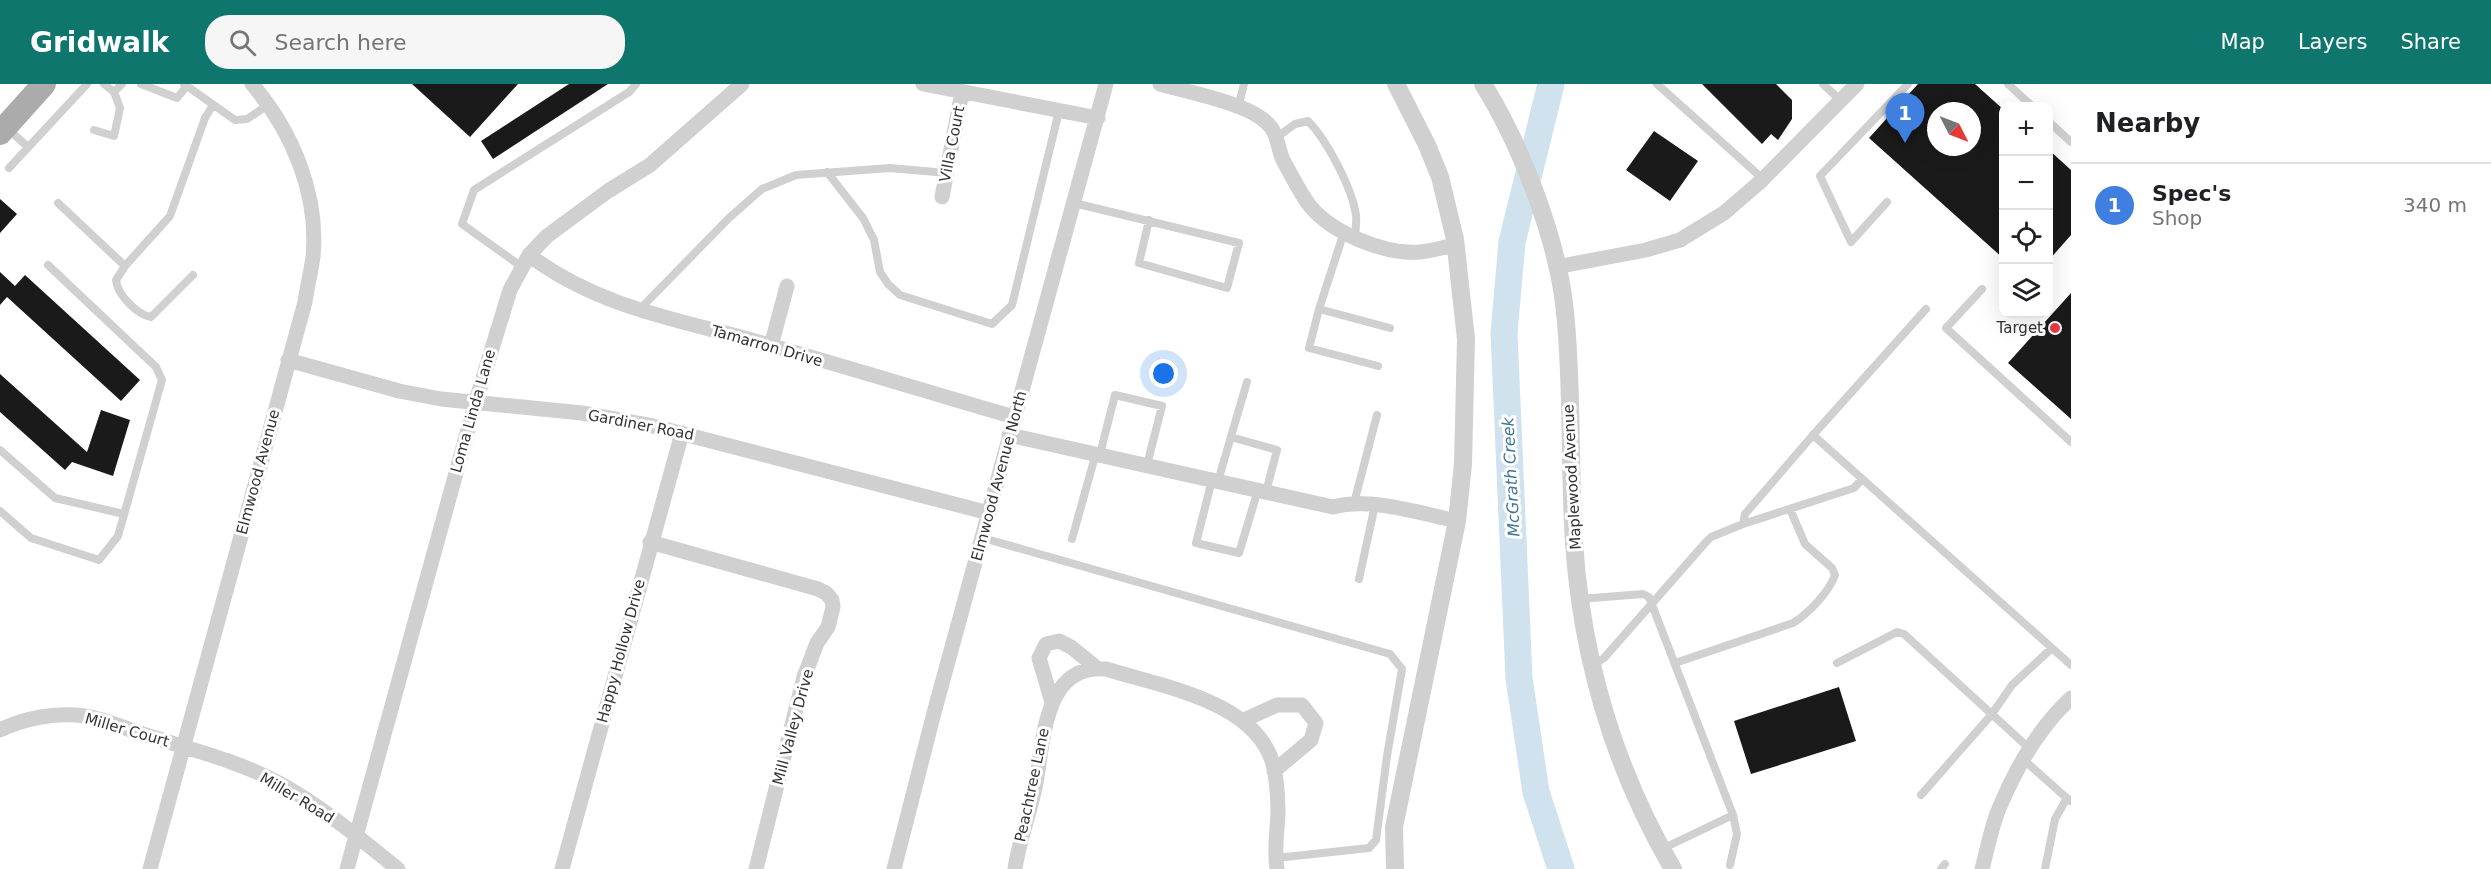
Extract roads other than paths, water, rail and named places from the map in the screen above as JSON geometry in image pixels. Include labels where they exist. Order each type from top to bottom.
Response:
[{"type":"main road","points":[[3,130],[44,84]]},
{"type":"street","name":"Elmwood Avenue","points":[[150,869],[305,302],[313,256],[313,218],[306,181],[296,154],[277,117],[252,84]]},
{"type":"street","name":"Loma Linda Lane","points":[[347,869],[474,404],[507,299],[526,261],[547,236],[565,221],[650,165],[742,84]]},
{"type":"street","points":[[923,84],[1098,118]]},
{"type":"street","name":"Elmwood Avenue North","points":[[894,869],[935,709],[1106,84]]},
{"type":"street","points":[[1160,84],[1198,89],[1238,108],[1255,113],[1269,123],[1277,138],[1282,159],[1310,206],[1350,236],[1387,248],[1418,252],[1456,245]]},
{"type":"street","points":[[1395,869],[1394,827],[1457,521],[1462,464],[1466,339],[1456,245],[1440,177],[1427,145],[1396,84]]},
{"type":"street","points":[[1556,267],[1646,250],[1680,240],[1732,207],[1857,84]]},
{"type":"street","name":"Maplewood Avenue","points":[[1484,85],[1538,200],[1565,311],[1574,544],[1580,599],[1592,666],[1610,736],[1623,769],[1672,869]]},
{"type":"street","name":"Villa Court","points":[[942,197],[962,92]]},
{"type":"street","name":"Tamarron Drive","points":[[526,261],[597,296],[639,310],[1014,417]]},
{"type":"street","points":[[771,346],[787,286]]},
{"type":"street","name":"Gardiner Road","points":[[288,360],[399,390],[474,404],[582,413],[682,433],[989,513]]},
{"type":"street","name":"Happy Hollow Drive","points":[[562,869],[650,542],[682,433]]},
{"type":"street","points":[[1010,435],[1333,507],[1354,503],[1375,505],[1457,521]]},
{"type":"street","name":"Mill Valley Drive","points":[[650,542],[818,589],[832,600],[833,607],[828,627],[817,643],[804,677],[756,869]]},
{"type":"street","name":"Peachtree Lane","points":[[1052,702],[1039,658],[1046,644],[1059,640],[1097,668],[1199,698],[1244,720],[1269,753],[1274,771],[1278,812],[1276,863]]},
{"type":"street","name":"Peachtree Lane","points":[[1015,869],[1052,702],[1062,685],[1073,676],[1097,668]]},
{"type":"street","points":[[1982,869],[1998,812],[2027,755],[2047,724],[2071,698]]},
{"type":"street","points":[[1244,720],[1277,705],[1302,705],[1316,723],[1311,740],[1274,771]]},
{"type":"street","name":"Miller Court","points":[[0,730],[20,721],[52,716],[85,716],[184,747]]},
{"type":"street","name":"Miller Road","points":[[184,747],[274,780],[356,836],[398,869]]},
{"type":"lane","points":[[9,168],[28,147],[60,119],[87,84]]},
{"type":"lane","points":[[94,130],[114,136],[120,108],[114,92],[104,84]]},
{"type":"lane","points":[[114,92],[122,84]]},
{"type":"lane","points":[[141,84],[177,98],[185,85],[235,120],[247,118],[268,105]]},
{"type":"lane","points":[[526,261],[462,224],[474,190],[629,92],[636,84]]},
{"type":"lane","points":[[1238,108],[1244,84]]},
{"type":"lane","points":[[1657,84],[1763,179]]},
{"type":"lane","points":[[1823,84],[1840,100]]},
{"type":"lane","points":[[1887,202],[1851,242],[1820,176],[1908,84]]},
{"type":"lane","points":[[2008,84],[2028,102]]},
{"type":"lane","points":[[193,275],[151,317],[146,316],[120,294],[116,280],[124,266],[170,216],[205,118],[213,105]]},
{"type":"lane","points":[[827,172],[863,218],[874,240],[880,272],[888,284],[900,295],[992,324],[1012,305],[1059,111]]},
{"type":"lane","points":[[1277,138],[1295,124],[1308,121],[1318,132],[1345,183],[1356,214],[1350,236],[1319,309],[1309,348],[1378,366]]},
{"type":"lane","points":[[2053,125],[2071,142]]},
{"type":"lane","points":[[3,130],[28,147]]},
{"type":"lane","points":[[639,310],[729,218],[762,189],[796,175],[827,172],[890,168],[947,173]]},
{"type":"lane","points":[[58,203],[124,266]]},
{"type":"lane","points":[[1074,203],[1149,219],[1239,243],[1227,288],[1139,263],[1149,219]]},
{"type":"lane","points":[[0,511],[31,538],[99,560],[118,536],[162,380],[156,367],[48,265]]},
{"type":"lane","points":[[1982,289],[1947,328],[2071,442]]},
{"type":"lane","points":[[1319,309],[1390,328]]},
{"type":"lane","points":[[1743,524],[1745,514],[1926,309]]},
{"type":"lane","points":[[1231,437],[1277,450],[1239,553],[1196,543],[1247,382]]},
{"type":"lane","points":[[1072,539],[1115,395],[1162,406],[1147,465]]},
{"type":"lane","points":[[1354,503],[1377,415]]},
{"type":"lane","points":[[1813,435],[2071,665]]},
{"type":"lane","points":[[0,450],[55,498],[124,514]]},
{"type":"lane","points":[[1592,666],[1604,658],[1711,537],[1743,524],[1854,488],[1862,479]]},
{"type":"lane","points":[[1359,579],[1375,505]]},
{"type":"lane","points":[[1675,663],[1794,623],[1832,582],[1835,575],[1832,568],[1805,544],[1790,509]]},
{"type":"lane","points":[[983,538],[1390,654],[1402,669],[1376,840],[1369,848],[1276,863]]},
{"type":"lane","points":[[1580,599],[1643,594],[1649,597],[1733,815],[1737,834],[1731,866]]},
{"type":"lane","points":[[1837,663],[1897,632],[1904,634],[1992,714],[2069,800],[2055,819],[2045,869]]},
{"type":"lane","points":[[1921,795],[1992,714],[2012,685],[2052,648]]},
{"type":"lane","points":[[1662,849],[1733,815]]},
{"type":"waterway","name":"McGrath Creek","points":[[1551,84],[1512,242],[1504,333],[1519,678],[1536,792],[1561,869]]},
{"type":"place","name":"Spec's","points":[[1905,143]]},
{"type":"place","name":"Target","points":[[2055,328]]}]
